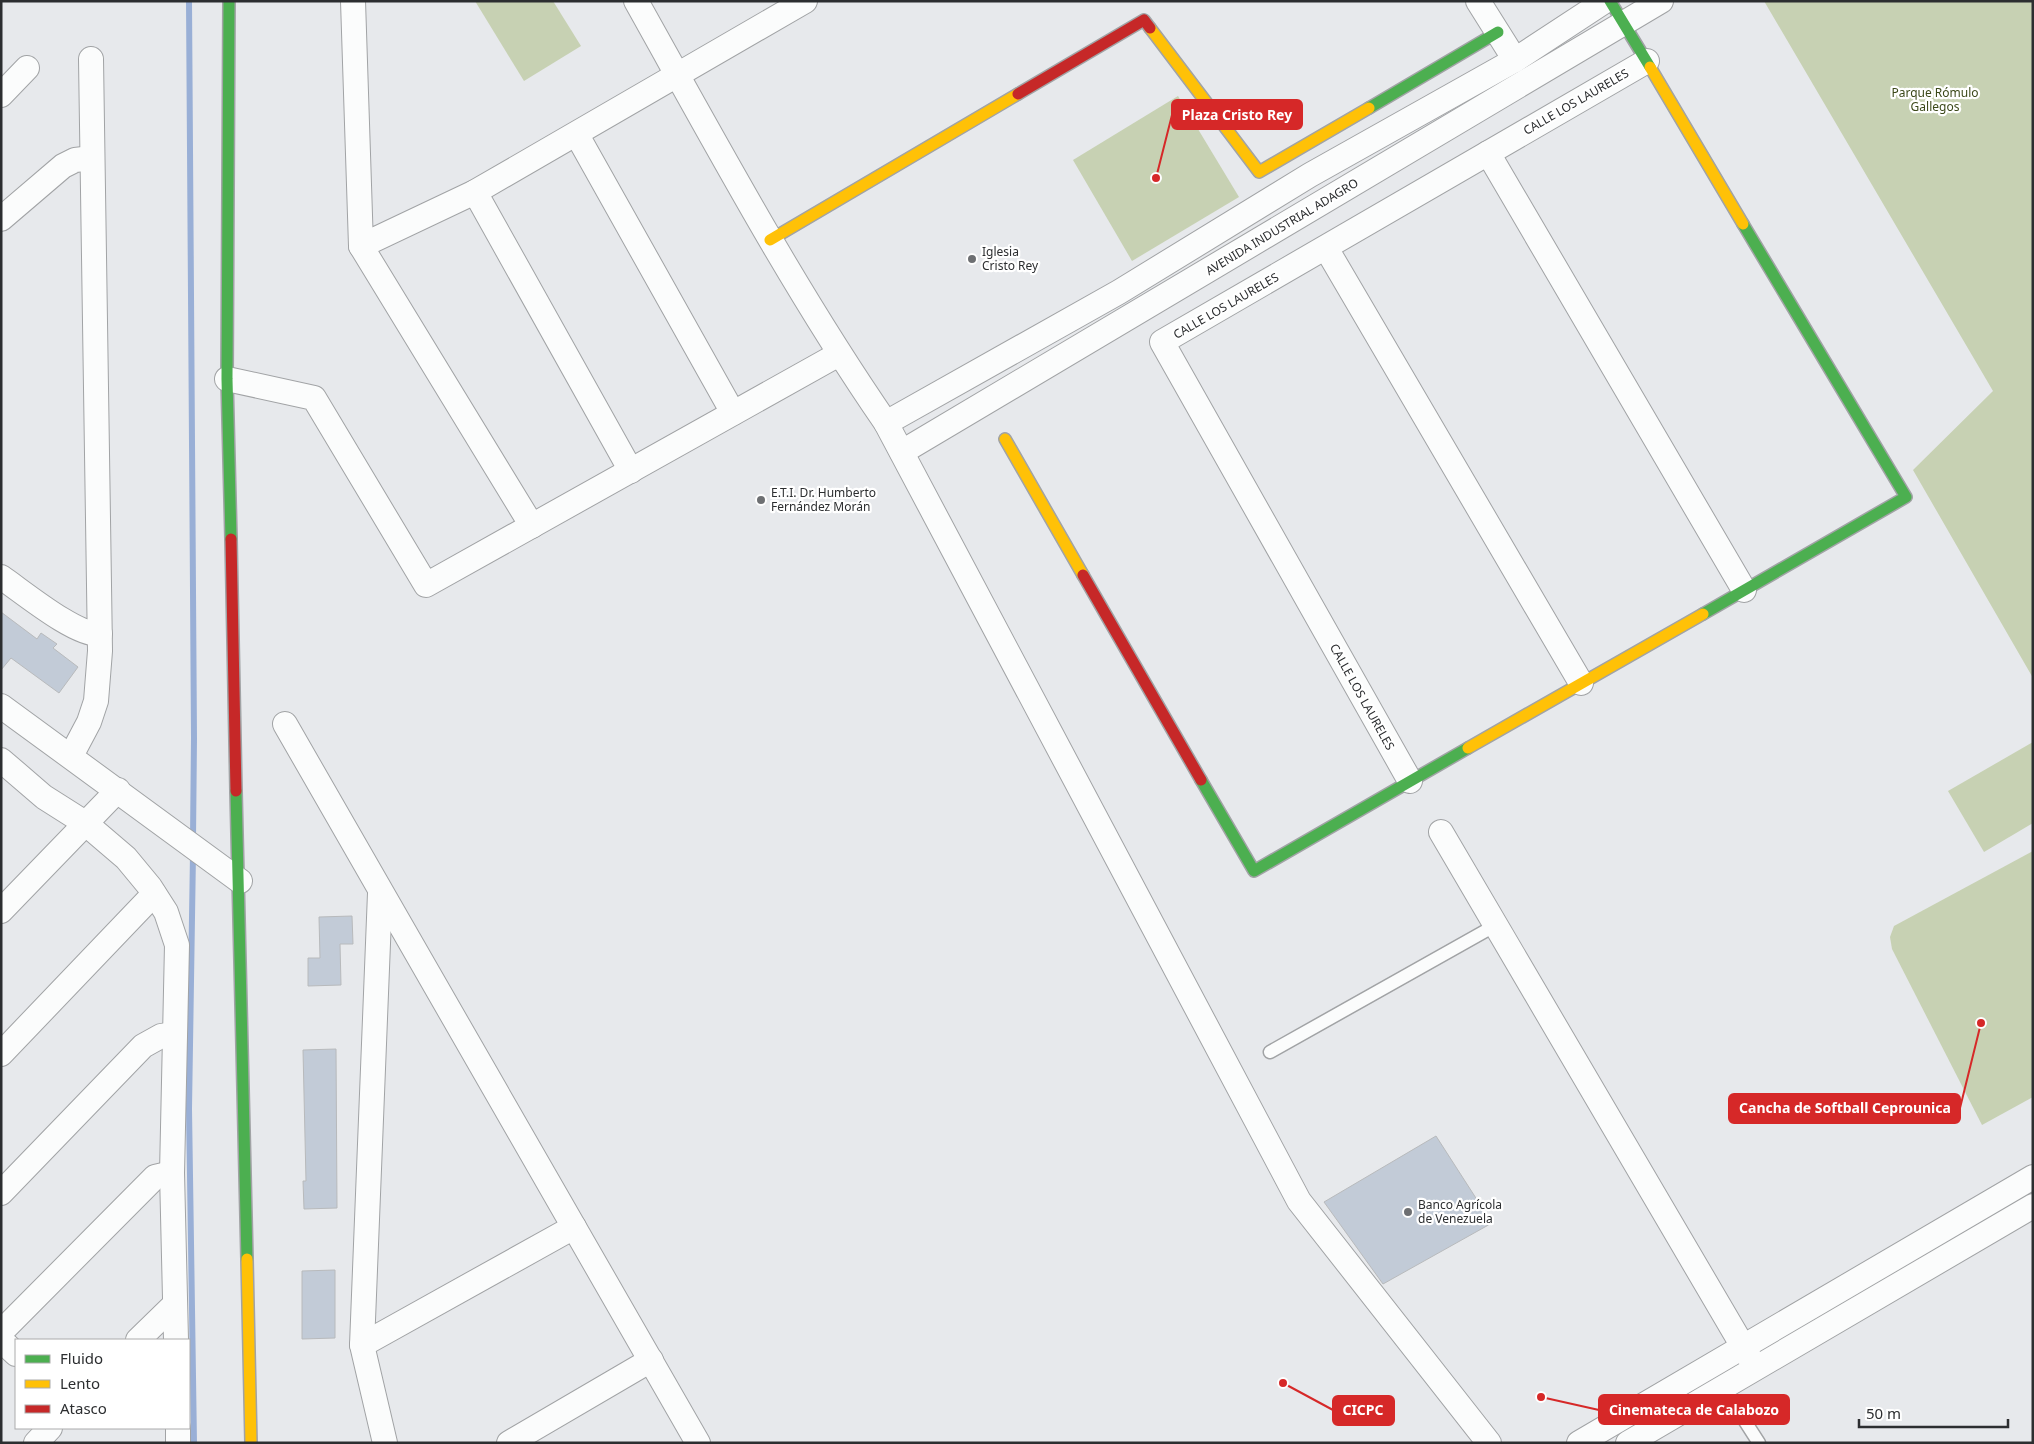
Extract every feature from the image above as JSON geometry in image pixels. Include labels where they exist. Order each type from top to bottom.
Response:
[{"type":"street","points":[[229,1],[228,379],[251,1443]]},
{"type":"street","points":[[352,1],[361,246],[532,526]]},
{"type":"street","points":[[636,1],[770,240],[839,354],[886,423],[1299,1200],[1489,1443]]},
{"type":"street","points":[[361,246],[475,192],[577,135],[805,1]]},
{"type":"street","points":[[1478,1],[1515,60]]},
{"type":"street","points":[[886,423],[1119,292],[1310,175],[1515,60],[1605,1]]},
{"type":"street","points":[[1005,439],[1254,871],[1906,497],[1610,1]]},
{"type":"street","name":"AVENIDA INDUSTRIAL ADAGRO","points":[[902,452],[1624,25],[1661,1]]},
{"type":"street","points":[[770,240],[1144,20],[1259,172],[1498,32]]},
{"type":"street","points":[[71,756],[89,722],[96,701],[100,634],[91,58]]},
{"type":"street","name":"CALLE LOS LAURELES","points":[[1410,781],[1162,342],[1647,61]]},
{"type":"street","points":[[1,95],[27,68]]},
{"type":"street","points":[[577,135],[733,413]]},
{"type":"street","points":[[1488,153],[1744,590]]},
{"type":"street","points":[[1,220],[63,166],[75,160],[92,158]]},
{"type":"street","points":[[475,192],[630,470]]},
{"type":"street","points":[[1326,248],[1581,683]]},
{"type":"street","points":[[228,379],[314,398],[426,585],[839,354]]},
{"type":"street","points":[[1,577],[78,630],[100,634]]},
{"type":"street","points":[[1,706],[240,881]]},
{"type":"street","points":[[285,724],[380,893],[698,1443]]},
{"type":"street","points":[[1,760],[44,797],[85,822],[126,858],[166,912],[177,945],[172,1173],[176,1339]]},
{"type":"street","points":[[1,911],[118,790]]},
{"type":"street","points":[[1442,832],[1755,1367]]},
{"type":"street","points":[[380,893],[362,1345],[385,1443]]},
{"type":"street","points":[[1,1054],[154,894]]},
{"type":"street","points":[[1,1193],[143,1046],[161,1036],[175,1034]]},
{"type":"street","points":[[1,1332],[155,1177],[172,1173]]},
{"type":"street","points":[[1579,1443],[2033,1177]]},
{"type":"street","points":[[1628,1443],[2033,1206]]},
{"type":"street","points":[[362,1345],[574,1227]]},
{"type":"street","points":[[139,1339],[175,1304]]},
{"type":"street","points":[[1,1340],[15,1353]]},
{"type":"street","points":[[509,1443],[651,1360]]},
{"type":"street","points":[[36,1443],[49,1429]]},
{"type":"street","points":[[178,1429],[178,1443]]},
{"type":"lane","points":[[1270,1052],[1496,925]]},
{"type":"lane","points":[[1723,1387],[1759,1443]]},
{"type":"green space","points":[[475,1],[553,1],[581,46],[524,81]]},
{"type":"green space","name":"Parque Rómulo Gallegos","points":[[1764,1],[2033,1],[2033,678],[1913,470],[1993,391]]},
{"type":"green space","points":[[1178,96],[1239,197],[1132,261],[1073,160]]},
{"type":"green space","points":[[2033,742],[2033,823],[1984,852],[1948,791]]},
{"type":"green space","points":[[2033,851],[2033,1097],[1982,1125],[1892,949],[1890,937],[1894,926]]},
{"type":"building","points":[[1,612],[37,639],[41,633],[57,644],[53,648],[78,667],[59,693],[11,658],[1,670]]},
{"type":"building","points":[[352,916],[353,944],[340,944],[341,985],[308,986],[308,958],[320,958],[319,917]]},
{"type":"building","points":[[336,1049],[337,1208],[304,1209],[303,1181],[306,1181],[303,1050]]},
{"type":"building","name":"Banco Agrícola de Venezuela","points":[[1436,1136],[1492,1223],[1383,1284],[1324,1202]]},
{"type":"building","points":[[335,1270],[335,1338],[302,1339],[302,1271]]},
{"type":"waterway","points":[[189,1],[193,839]]},
{"type":"waterway","points":[[193,854],[189,1109],[194,1443]]},
{"type":"traffic: fast","points":[[229,1],[227,379],[231,539]]},
{"type":"traffic: fast","points":[[1610,1],[1650,67]]},
{"type":"traffic: fast","points":[[1369,108],[1498,32]]},
{"type":"traffic: fast","points":[[1703,614],[1906,497],[1743,224]]},
{"type":"traffic: fast","points":[[1201,780],[1254,871],[1468,748]]},
{"type":"traffic: fast","points":[[236,791],[247,1259]]},
{"type":"traffic: slow","points":[[1150,28],[1259,172],[1369,108]]},
{"type":"traffic: slow","points":[[1650,67],[1743,224]]},
{"type":"traffic: slow","points":[[770,240],[1018,94]]},
{"type":"traffic: slow","points":[[1005,439],[1083,575]]},
{"type":"traffic: slow","points":[[1468,748],[1703,614]]},
{"type":"traffic: slow","points":[[247,1259],[251,1443]]},
{"type":"traffic: jam","points":[[1018,94],[1144,20],[1150,28]]},
{"type":"traffic: jam","points":[[231,539],[236,791]]},
{"type":"traffic: jam","points":[[1083,575],[1201,780]]},
{"type":"place","name":"Plaza Cristo Rey","points":[[1156,178]]},
{"type":"place","name":"Iglesia Cristo Rey","points":[[972,259]]},
{"type":"place","name":"E.T.I. Dr. Humberto Fernández Morán","points":[[761,500]]},
{"type":"place","name":"Cancha de Softball Ceprounica","points":[[1981,1023]]},
{"type":"place","name":"Banco Agrícola de Venezuela","points":[[1408,1212]]},
{"type":"place","name":"CICPC","points":[[1283,1383]]},
{"type":"place","name":"Cinemateca de Calabozo","points":[[1541,1397]]}]
